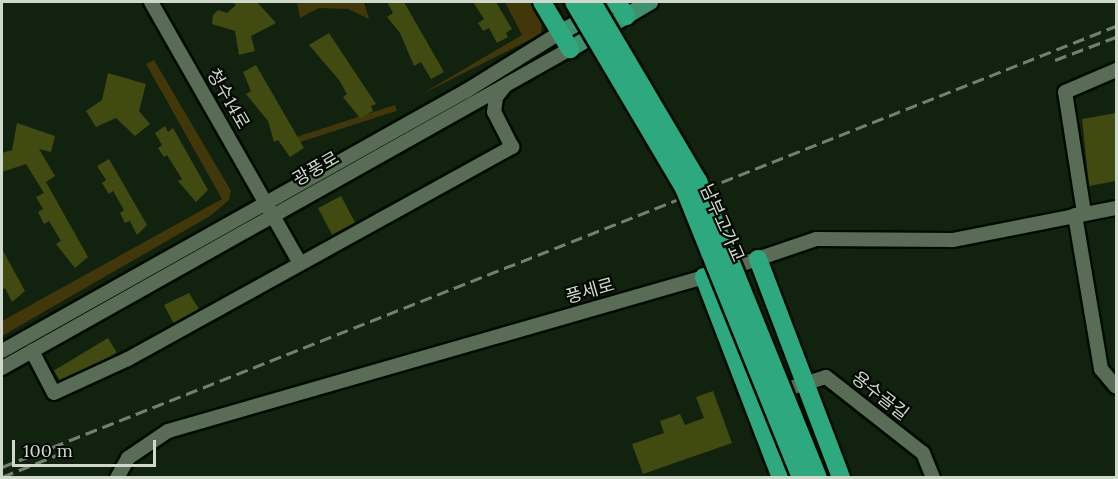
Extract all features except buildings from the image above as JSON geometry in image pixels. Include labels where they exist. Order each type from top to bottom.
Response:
[{"type":"highway","points":[[542,2],[570,50]]},
{"type":"highway","name":"남부고가교","points":[[574,2],[684,188],[801,477]]},
{"type":"highway","name":"남부고가교","points":[[592,2],[698,182],[818,477]]},
{"type":"highway","points":[[758,259],[841,477]]},
{"type":"highway","points":[[704,277],[781,477]]},
{"type":"main road","name":"광풍로","points":[[561,32],[620,5],[650,2]]},
{"type":"main road","name":"광풍로","points":[[570,50],[620,5]]},
{"type":"street","name":"청수14로","points":[[151,2],[275,215],[300,263]]},
{"type":"street","name":"광풍로","points":[[2,351],[266,200],[466,91],[561,32]]},
{"type":"street","name":"광풍로","points":[[2,368],[468,105],[570,50]]},
{"type":"street","points":[[1116,70],[1065,92],[1079,214],[1101,369],[1116,387]]},
{"type":"street","points":[[32,351],[54,393],[128,359],[512,147],[494,112],[496,97],[507,84]]},
{"type":"street","points":[[468,105],[494,112]]},
{"type":"street","name":"풍세로","points":[[117,477],[128,458],[168,431],[704,277],[816,239],[952,240],[1116,208]]},
{"type":"street","name":"용수골길","points":[[752,400],[826,377],[923,453],[933,477]]},
{"type":"shaded area","points":[[297,2],[364,2],[369,19],[348,9],[319,8],[300,18]]},
{"type":"shaded area","points":[[505,2],[531,2],[542,20],[541,34],[420,95],[522,35]]},
{"type":"shaded area","points":[[154,60],[231,191],[229,200],[210,216],[2,336],[2,321],[222,199],[146,64]]},
{"type":"shaded area","points":[[395,105],[397,111],[287,146],[286,141]]},
{"type":"railway","points":[[2,467],[1116,26]]},
{"type":"railway","points":[[1055,60],[1116,37]]},
{"type":"railway","points":[[2,477],[67,451]]}]
